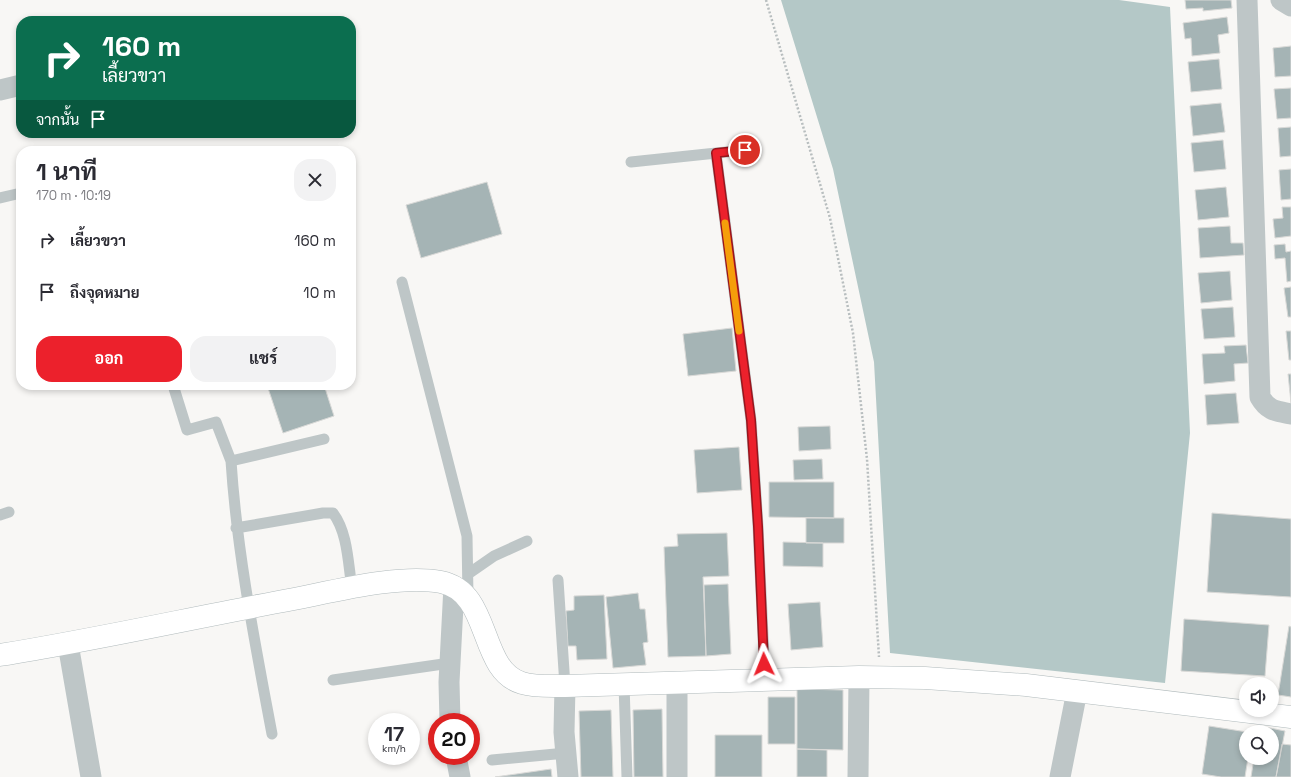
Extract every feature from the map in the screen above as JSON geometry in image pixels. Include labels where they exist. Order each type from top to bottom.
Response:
[{"type":"street","points":[[1247,0],[1260,397],[1264,404],[1272,411],[1291,414]]},
{"type":"street","points":[[1281,0],[1291,6]]},
{"type":"street","points":[[0,90],[16,86]]},
{"type":"street","points":[[0,655],[68,644],[352,588],[417,579],[463,586]]},
{"type":"street","points":[[450,713],[450,663],[463,586]]},
{"type":"street","points":[[463,586],[497,661],[506,674],[521,683],[542,686],[566,686],[859,677],[1010,684],[1291,717]]},
{"type":"street","points":[[68,644],[91,777]]},
{"type":"street","points":[[858,777],[859,677]]},
{"type":"street","points":[[677,682],[677,777]]},
{"type":"street","points":[[566,686],[564,732],[568,777]]},
{"type":"street","points":[[1060,777],[1077,691]]},
{"type":"street","points":[[458,765],[460,777]]},
{"type":"lane","points":[[632,162],[745,150]]},
{"type":"lane","points":[[716,153],[751,420],[758,526],[765,680]]},
{"type":"lane","points":[[0,198],[16,194]]},
{"type":"lane","points":[[402,282],[466,536],[463,586]]},
{"type":"lane","points":[[175,390],[187,430],[216,422],[231,460],[236,528],[248,608],[272,734]]},
{"type":"lane","points":[[231,460],[324,439]]},
{"type":"lane","points":[[236,528],[323,512],[333,513],[339,521],[343,533],[352,588]]},
{"type":"lane","points":[[463,586],[494,556],[527,540]]},
{"type":"lane","points":[[558,580],[566,686]]},
{"type":"lane","points":[[333,680],[450,663]]},
{"type":"lane","points":[[624,684],[627,777]]},
{"type":"lane","points":[[492,760],[566,753]]},
{"type":"path","points":[[766,0],[830,218],[853,333],[867,459],[880,678]]},
{"type":"shaded area","points":[[781,0],[1119,0],[1170,7],[1190,433],[1165,683],[890,653],[874,362],[833,169]]},
{"type":"building","points":[[1185,0],[1231,0],[1232,8],[1203,11],[1203,8],[1186,9]]},
{"type":"building","points":[[1227,17],[1229,33],[1218,35],[1220,53],[1192,56],[1191,38],[1185,39],[1183,23]]},
{"type":"building","points":[[1291,46],[1291,76],[1275,77],[1273,48]]},
{"type":"building","points":[[1219,59],[1222,89],[1191,92],[1188,62]]},
{"type":"building","points":[[1291,88],[1291,118],[1277,119],[1274,89]]},
{"type":"building","points":[[1221,103],[1225,132],[1193,136],[1190,106]]},
{"type":"building","points":[[1291,127],[1291,156],[1280,157],[1278,128]]},
{"type":"building","points":[[1223,140],[1226,169],[1194,172],[1191,143]]},
{"type":"building","points":[[1291,169],[1291,199],[1281,200],[1279,170]]},
{"type":"building","points":[[487,182],[502,234],[421,258],[406,205]]},
{"type":"building","points":[[1226,187],[1229,217],[1198,220],[1195,190]]},
{"type":"building","points":[[1282,207],[1291,207],[1291,236],[1275,238],[1273,219],[1283,218]]},
{"type":"building","points":[[1230,226],[1231,243],[1243,243],[1244,255],[1200,258],[1198,228]]},
{"type":"building","points":[[1285,244],[1286,252],[1291,251],[1291,281],[1287,282],[1285,258],[1275,259],[1274,245]]},
{"type":"building","points":[[1230,271],[1232,300],[1201,303],[1198,273]]},
{"type":"building","points":[[1291,287],[1291,317],[1288,317],[1284,288]]},
{"type":"building","points":[[1233,307],[1235,337],[1204,339],[1201,309]]},
{"type":"building","points":[[732,328],[736,371],[688,376],[683,334]]},
{"type":"building","points":[[1286,331],[1291,331],[1291,360],[1289,360]]},
{"type":"building","points":[[1246,345],[1248,363],[1234,364],[1235,381],[1204,384],[1202,354],[1225,353],[1224,346]]},
{"type":"building","points":[[1288,374],[1291,374],[1291,403]]},
{"type":"building","points":[[269,390],[326,390],[334,416],[283,433]]},
{"type":"building","points":[[1236,393],[1239,423],[1207,425],[1205,395]]},
{"type":"building","points":[[830,426],[831,449],[799,451],[798,427]]},
{"type":"building","points":[[739,447],[742,490],[697,493],[694,450]]},
{"type":"building","points":[[822,459],[823,479],[794,480],[793,460]]},
{"type":"building","points":[[769,482],[834,482],[834,518],[769,517]]},
{"type":"building","points":[[1212,513],[1291,519],[1291,597],[1207,592]]},
{"type":"building","points":[[806,518],[844,518],[844,543],[806,543]]},
{"type":"building","points":[[727,533],[729,576],[703,577],[706,656],[668,657],[664,547],[678,546],[677,534]]},
{"type":"building","points":[[783,542],[823,543],[823,567],[783,566]]},
{"type":"building","points":[[728,584],[731,654],[706,656],[704,585]]},
{"type":"building","points":[[638,593],[640,609],[645,609],[648,642],[643,643],[646,665],[613,668],[606,597]]},
{"type":"building","points":[[604,595],[607,659],[577,660],[576,646],[568,646],[566,611],[574,610],[574,596]]},
{"type":"building","points":[[820,602],[823,647],[791,650],[788,604]]},
{"type":"building","points":[[1184,619],[1269,625],[1265,676],[1181,671]]},
{"type":"building","points":[[1289,626],[1291,627],[1291,697],[1279,695]]},
{"type":"building","points":[[797,689],[843,690],[843,750],[797,749]]},
{"type":"building","points":[[768,697],[795,697],[795,744],[768,744]]},
{"type":"building","points":[[662,709],[663,777],[634,777],[633,710]]},
{"type":"building","points":[[611,710],[613,777],[581,777],[579,711]]},
{"type":"building","points":[[1209,726],[1239,731],[1239,765],[1247,765],[1245,777],[1221,777],[1202,774]]},
{"type":"building","points":[[1279,730],[1285,731],[1279,762]]},
{"type":"building","points":[[715,735],[762,735],[762,777],[715,777]]},
{"type":"building","points":[[1282,744],[1291,745],[1291,777],[1276,777]]},
{"type":"building","points":[[797,749],[827,750],[827,777],[797,777]]},
{"type":"building","points":[[1253,765],[1278,765],[1276,777],[1251,777]]},
{"type":"building","points":[[551,769],[552,777],[495,777]]},
{"type":"slow traffic","points":[[725,223],[739,331]]},
{"type":"route","points":[[745,150],[716,153],[751,420],[758,526],[764,664]]}]
